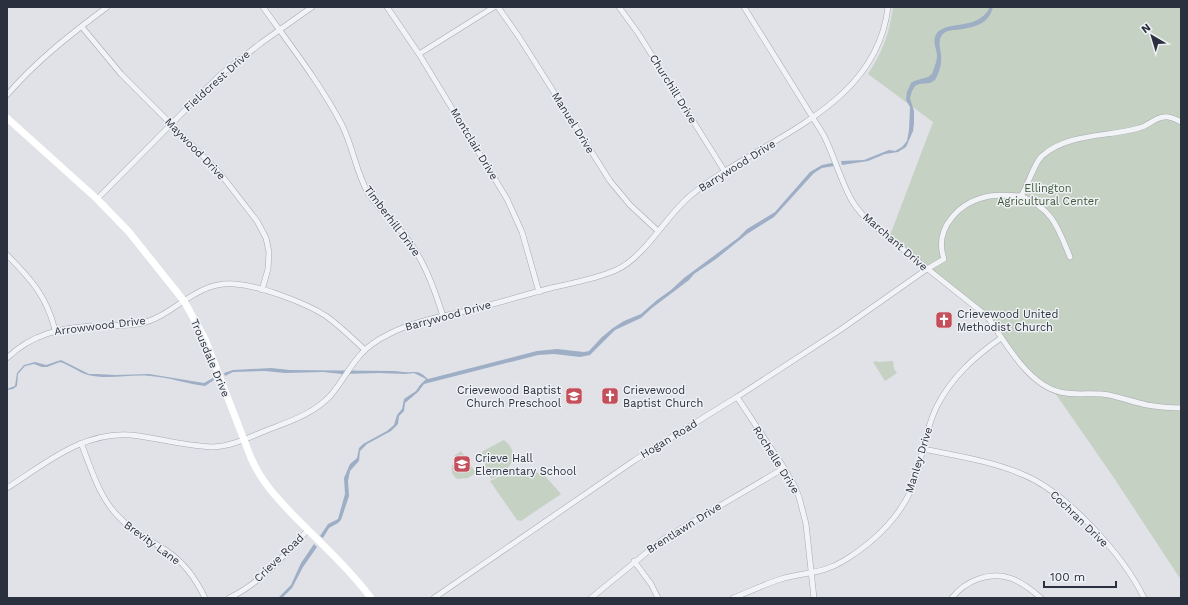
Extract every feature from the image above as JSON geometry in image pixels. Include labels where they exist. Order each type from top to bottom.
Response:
[{"type":"street","points":[[7,95],[36,64],[107,7]]},
{"type":"street","name":"Timberhill Drive","points":[[263,7],[335,112],[346,132],[358,171],[368,193],[403,232],[423,263],[432,282],[443,316]]},
{"type":"street","name":"Fieldcrest Drive","points":[[97,199],[223,73],[312,7]]},
{"type":"street","name":"Montclair Drive","points":[[387,7],[419,54],[501,188],[513,211],[524,238],[539,292]]},
{"type":"street","points":[[419,54],[494,7]]},
{"type":"street","name":"Manuel Drive","points":[[498,7],[519,36],[610,181],[630,205],[658,231]]},
{"type":"street","name":"Churchill Drive","points":[[619,7],[638,32],[725,172]]},
{"type":"street","name":"Marchant Drive","points":[[744,7],[813,117],[830,147],[849,195],[857,208],[875,227],[983,313],[1027,371],[1053,390],[1066,394],[1091,393],[1110,395],[1147,405],[1181,408]]},
{"type":"street","name":"Barrywood Drive","points":[[7,488],[81,443],[104,436],[126,435],[210,447],[226,445],[244,440],[297,418],[313,409],[331,395],[365,350],[384,336],[400,328],[600,276],[622,267],[639,253],[678,206],[690,195],[813,117],[830,105],[848,89],[870,60],[880,42],[888,7]]},
{"type":"street","name":"Maywood Drive","points":[[82,27],[121,74],[219,172],[252,213],[262,229],[267,241],[269,255],[268,269],[262,290]]},
{"type":"street","points":[[1070,257],[1053,218],[1040,207],[1021,196],[1041,157],[1056,147],[1074,140],[1092,135],[1121,132],[1140,128],[1162,117],[1170,117],[1181,122]]},
{"type":"street","name":"Trousdale Drive","points":[[7,118],[97,199],[128,232],[184,301],[205,339],[244,440],[264,483],[371,598]]},
{"type":"street","name":"Hogan Road","points":[[434,598],[635,460],[737,397],[845,326],[926,269],[944,260],[941,249],[944,235],[948,222],[957,212],[974,201],[990,196],[1021,196]]},
{"type":"street","points":[[7,255],[40,291],[49,310],[55,330]]},
{"type":"street","name":"Arrowwood Drive","points":[[7,358],[29,341],[55,330],[74,327],[131,325],[159,318],[205,289],[223,284],[239,284],[262,290],[294,301],[322,314],[335,323],[365,350]]},
{"type":"street","name":"Manley Drive","points":[[733,598],[776,581],[825,570],[845,560],[875,537],[890,523],[913,487],[931,419],[951,383],[968,364],[1001,338]]},
{"type":"street","name":"Rochelle Drive","points":[[737,397],[795,487],[803,510],[814,598]]},
{"type":"street","name":"Brevity Lane","points":[[81,443],[101,491],[115,513],[131,528],[166,550],[181,562],[193,576],[205,598]]},
{"type":"street","name":"Cochran Drive","points":[[923,449],[978,461],[1010,470],[1043,485],[1065,502],[1102,539],[1129,572],[1144,598]]},
{"type":"street","name":"Brentlawn Drive","points":[[591,598],[634,561],[670,534],[784,468]]},
{"type":"street","name":"Crieve Road","points":[[230,598],[245,590],[262,576],[308,530]]},
{"type":"street","points":[[634,561],[651,584],[658,598]]},
{"type":"street","points":[[952,598],[967,584],[982,578],[995,576],[1015,580],[1041,598]]},
{"type":"green space","name":"Ellington Agricultural Center","points":[[893,7],[1181,7],[1181,580],[1114,478],[1053,390],[1027,371],[989,319],[889,238],[933,122],[868,74],[885,42]]},
{"type":"green space","points":[[893,361],[894,369],[897,373],[885,381],[873,362]]},
{"type":"green space","points":[[504,440],[513,451],[513,457],[508,468],[498,476],[491,479],[481,455],[483,451]]},
{"type":"green space","points":[[461,451],[476,473],[468,478],[458,479],[453,475],[452,465],[458,462],[454,456]]},
{"type":"green space","points":[[529,469],[545,476],[561,494],[521,521],[517,520],[490,481],[511,471]]},
{"type":"water","points":[[990,7],[993,7],[991,13],[984,22],[974,26],[948,31],[941,36],[941,63],[935,80],[930,83],[919,84],[915,86],[912,91],[910,98],[914,111],[914,123],[913,131],[906,147],[898,152],[885,154],[868,161],[842,165],[841,161],[864,160],[889,150],[895,151],[902,147],[907,141],[909,130],[910,107],[906,100],[907,92],[911,83],[932,74],[937,58],[934,42],[935,37],[939,31],[944,28],[977,20],[984,15]]},
{"type":"water","points":[[832,163],[834,166],[822,168],[814,173],[774,217],[747,234],[716,259],[694,274],[689,280],[641,318],[615,330],[590,355],[580,357],[554,354],[538,355],[424,384],[418,392],[405,403],[404,411],[399,416],[398,424],[391,431],[367,444],[360,451],[359,461],[350,471],[348,481],[349,496],[341,520],[329,528],[323,538],[320,536],[328,524],[338,519],[345,494],[344,478],[350,464],[357,458],[359,448],[394,425],[397,415],[402,409],[404,399],[416,391],[426,379],[414,373],[342,374],[323,372],[285,373],[265,371],[233,372],[225,376],[224,373],[233,370],[271,368],[290,370],[416,372],[428,379],[537,351],[557,349],[584,352],[589,351],[613,328],[624,321],[641,314],[684,278],[738,238],[747,229],[775,212],[810,172],[822,165]]},
{"type":"water","points":[[61,360],[89,374],[149,374],[204,383],[213,378],[214,380],[205,386],[150,376],[96,376],[84,374],[60,362],[47,367],[34,364],[25,366],[18,374],[17,386],[13,389],[7,390],[15,386],[17,373],[24,365],[35,362],[46,365]]},
{"type":"water","points":[[314,544],[317,547],[303,567],[292,588],[282,598],[278,598],[291,585],[301,563]]},
{"type":"place","name":"Crievewood United Methodist Church","points":[[944,320]]},
{"type":"place","name":"Crievewood Baptist Church Preschool","points":[[574,396]]},
{"type":"place","name":"Crievewood Baptist Church","points":[[610,396]]},
{"type":"place","name":"Crieve Hall Elementary School","points":[[462,464]]}]
